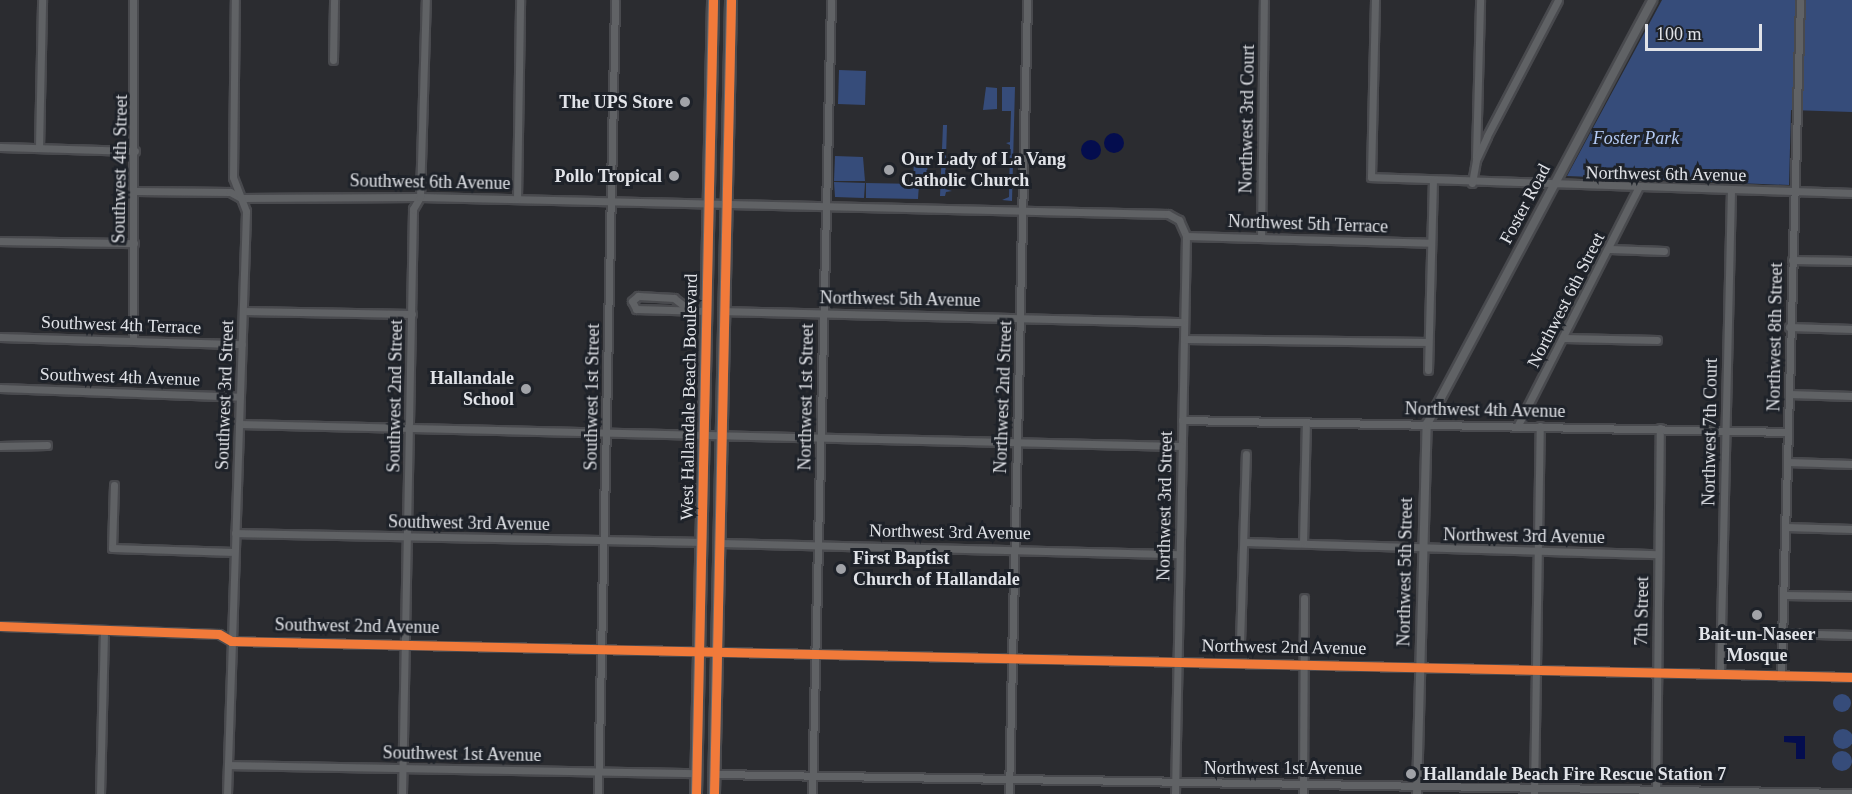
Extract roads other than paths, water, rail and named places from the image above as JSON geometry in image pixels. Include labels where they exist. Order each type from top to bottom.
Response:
[{"type":"main road","name":"West Hallandale Beach Boulevard","points":[[696,794],[710,204],[712,0]]},
{"type":"main road","name":"West Hallandale Beach Boulevard","points":[[714,794],[723,311],[732,0]]},
{"type":"street","points":[[39,148],[42,0]]},
{"type":"street","name":"Southwest 4th Street","points":[[133,0],[136,191],[133,339]]},
{"type":"street","name":"Southwest 3rd Street","points":[[227,794],[246,211],[233,177],[235,0]]},
{"type":"street","points":[[333,60],[334,0]]},
{"type":"street","name":"Southwest 2nd Street","points":[[402,794],[413,209],[420,196],[426,0]]},
{"type":"street","points":[[518,199],[520,0]]},
{"type":"street","name":"Southwest 1st Street","points":[[598,794],[615,0]]},
{"type":"street","name":"Northwest 1st Street","points":[[812,794],[831,0]]},
{"type":"street","name":"Northwest 2nd Street","points":[[1009,794],[1027,0]]},
{"type":"street","name":"Northwest 3rd Court","points":[[1261,237],[1264,0]]},
{"type":"street","name":"Northwest 6th Avenue","points":[[1375,0],[1371,177],[1554,186],[1852,193]]},
{"type":"street","points":[[1472,183],[1476,160],[1480,0]]},
{"type":"street","points":[[1476,160],[1558,0]]},
{"type":"street","name":"Foster Road","points":[[1427,424],[1652,0]]},
{"type":"street","name":"Northwest 8th Street","points":[[1781,676],[1785,595],[1789,327],[1796,192],[1800,0]]},
{"type":"street","points":[[0,147],[135,151]]},
{"type":"street","points":[[1428,370],[1433,180]]},
{"type":"street","name":"Northwest 6th Street","points":[[1518,425],[1610,249],[1638,188]]},
{"type":"street","name":"Northwest 7th Court","points":[[1720,674],[1731,190]]},
{"type":"street","name":"Southwest 6th Avenue","points":[[136,191],[230,192],[241,198],[420,196],[726,204]]},
{"type":"street","points":[[726,204],[1022,210]]},
{"type":"street","name":"Northwest 3rd Street","points":[[1022,210],[1168,214],[1179,220],[1186,236],[1175,794]]},
{"type":"street","name":"Northwest 5th Terrace","points":[[1186,236],[1430,243]]},
{"type":"street","points":[[0,241],[134,243]]},
{"type":"street","points":[[1610,249],[1664,251]]},
{"type":"street","points":[[1792,260],[1852,261]]},
{"type":"street","points":[[688,309],[675,298],[638,296],[632,301],[636,309],[706,311]]},
{"type":"street","points":[[243,311],[412,314]]},
{"type":"street","name":"Northwest 5th Avenue","points":[[723,311],[1185,322]]},
{"type":"street","points":[[1789,327],[1852,329]]},
{"type":"street","name":"Southwest 4th Terrace","points":[[0,337],[133,339],[242,344]]},
{"type":"street","points":[[1564,338],[1657,340]]},
{"type":"street","points":[[1184,339],[1428,342]]},
{"type":"street","name":"Southwest 4th Avenue","points":[[0,388],[240,397]]},
{"type":"street","points":[[1789,394],[1852,396]]},
{"type":"street","name":"Northwest 4th Avenue","points":[[1182,420],[1788,432]]},
{"type":"street","points":[[1303,543],[1306,422]]},
{"type":"street","points":[[239,424],[410,426],[705,436],[1182,446]]},
{"type":"street","name":"Northwest 5th Street","points":[[1418,794],[1422,548],[1427,424]]},
{"type":"street","points":[[1534,790],[1540,426]]},
{"type":"street","name":"7th Street","points":[[1656,791],[1655,672],[1660,428]]},
{"type":"street","points":[[0,446],[47,445]]},
{"type":"street","points":[[1240,642],[1246,454]]},
{"type":"street","points":[[1787,462],[1852,464]]},
{"type":"street","points":[[114,485],[112,548],[234,552]]},
{"type":"street","points":[[1785,527],[1852,529]]},
{"type":"street","name":"Southwest 3rd Avenue","points":[[235,533],[702,542]]},
{"type":"street","name":"Northwest 3rd Avenue","points":[[1244,542],[1658,554]]},
{"type":"street","name":"Northwest 3rd Avenue","points":[[720,543],[1013,547],[1179,554]]},
{"type":"street","points":[[1785,595],[1852,596]]},
{"type":"street","points":[[1303,794],[1304,598]]},
{"type":"street","name":"Southwest 2nd Avenue","points":[[0,626],[219,634],[231,641],[716,651]]},
{"type":"street","points":[[100,794],[104,631]]},
{"type":"street","points":[[1783,633],[1852,635]]},
{"type":"street","name":"Northwest 2nd Avenue","points":[[716,651],[1852,677]]},
{"type":"street","name":"Southwest 1st Avenue","points":[[228,765],[695,773]]},
{"type":"street","name":"Northwest 1st Avenue","points":[[714,774],[1175,784],[1303,781],[1534,790],[1852,793]]},
{"type":"place","name":"The UPS Store","points":[[685,102]]},
{"type":"place","name":"Our Lady of La Vang Catholic Church","points":[[889,170]]},
{"type":"place","name":"Pollo Tropical","points":[[674,176]]},
{"type":"place","name":"Hallandale School","points":[[526,389]]},
{"type":"place","name":"First Baptist Church of Hallandale","points":[[841,569]]},
{"type":"place","name":"Bait-un-Naseer Mosque","points":[[1757,615]]},
{"type":"place","name":"Hallandale Beach Fire Rescue Station 7","points":[[1411,774]]},
{"type":"park label","name":"Foster Park","points":[[1636,138]]}]
